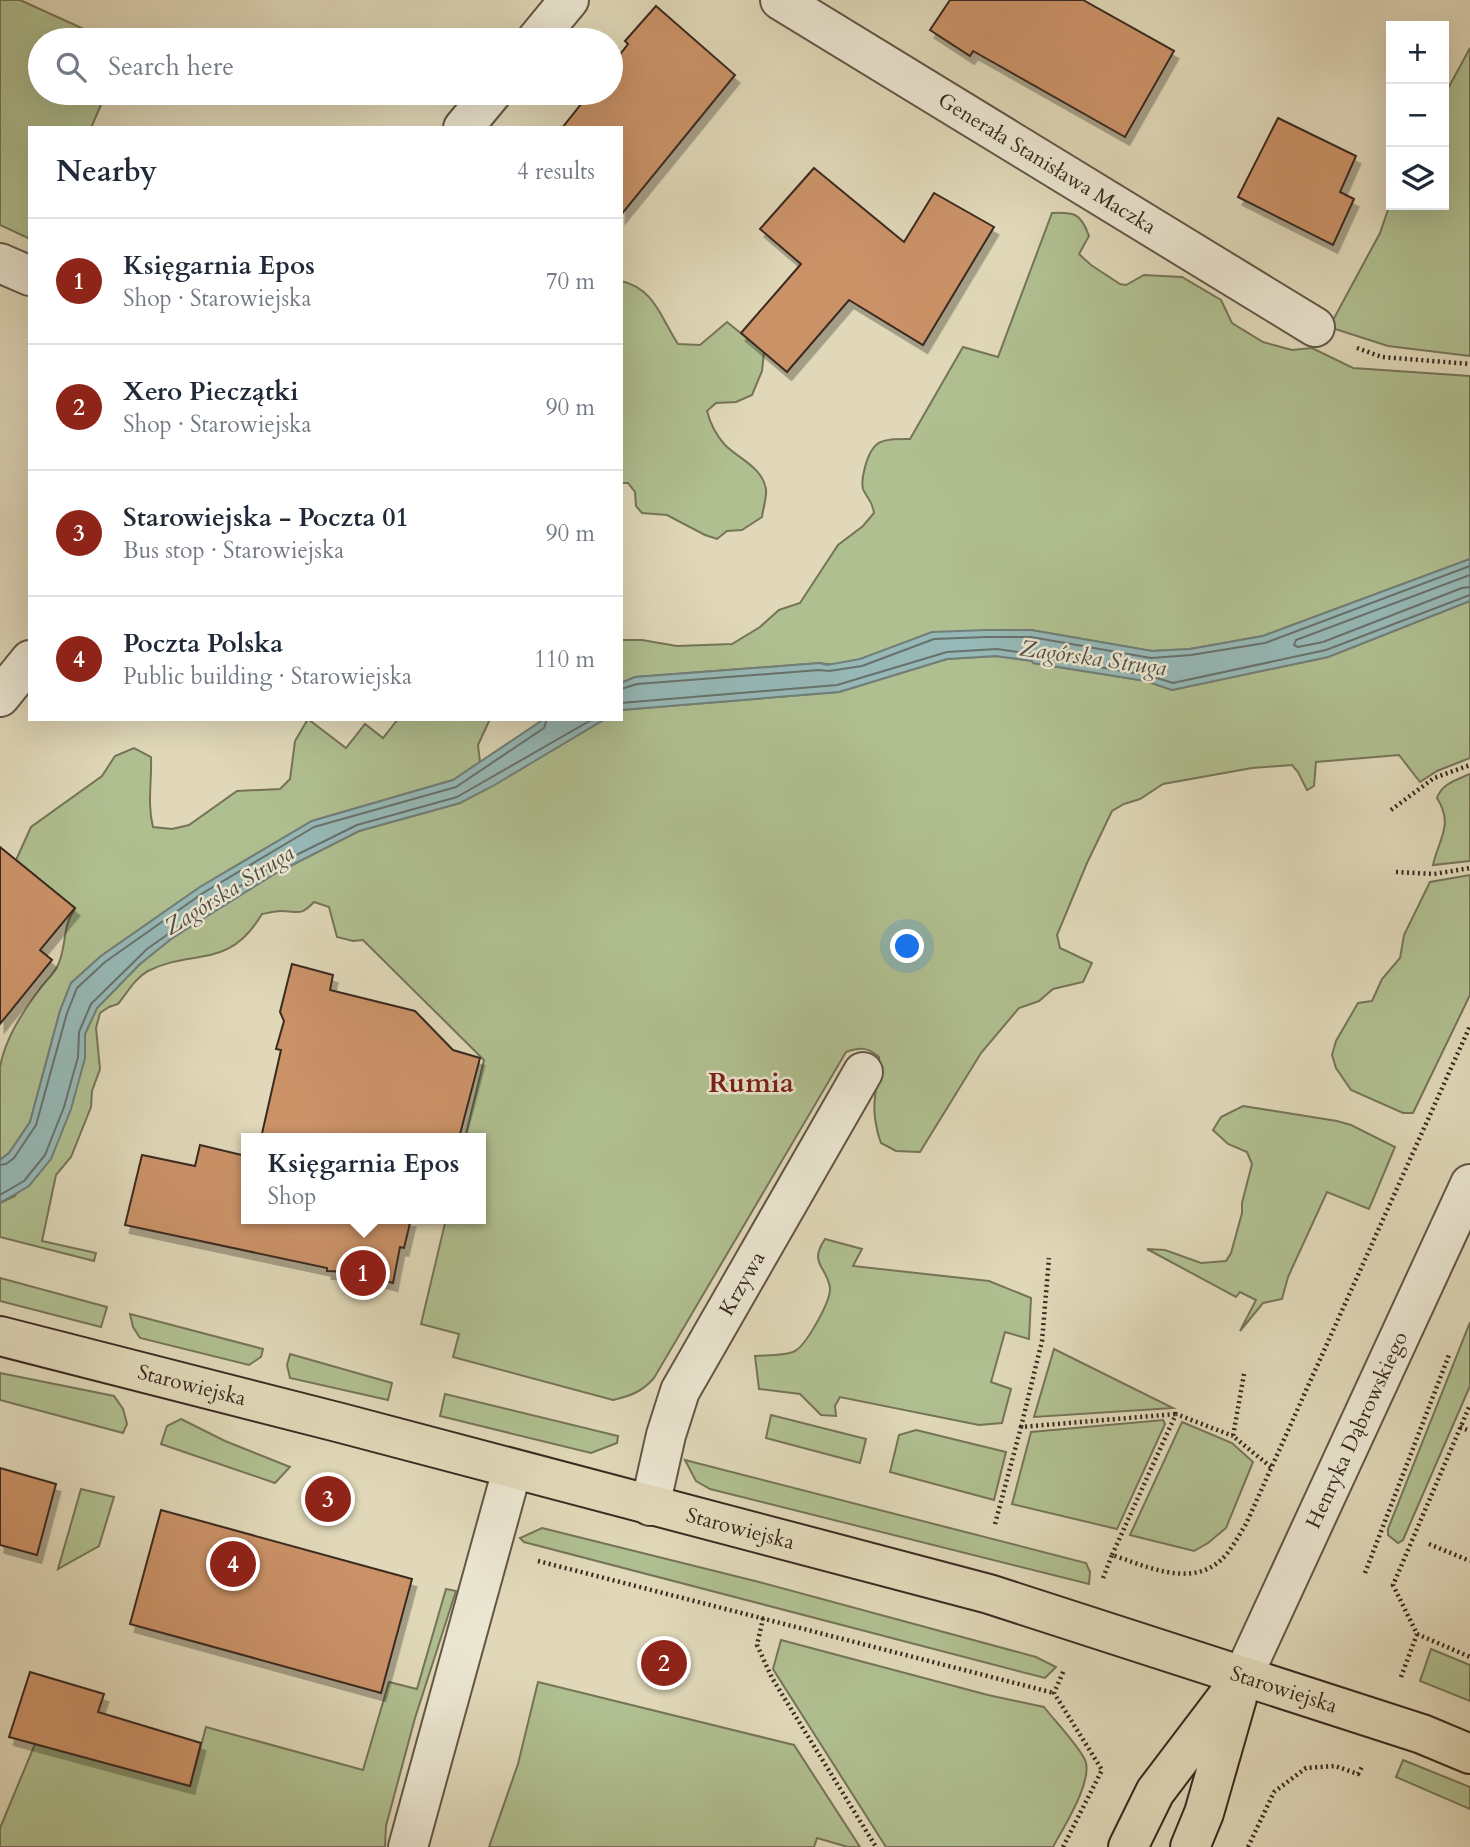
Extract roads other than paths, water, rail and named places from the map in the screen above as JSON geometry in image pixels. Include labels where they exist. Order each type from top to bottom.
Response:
[{"type":"main road","name":"Starowiejska","points":[[0,1336],[989,1594],[1384,1722],[1470,1754]]},
{"type":"main road","name":"Henryka Dąbrowskiego","points":[[1128,1847],[1155,1792],[1243,1676]]},
{"type":"main road","name":"Henryka Dąbrowskiego","points":[[1190,1847],[1204,1813],[1243,1676]]},
{"type":"street","points":[[546,28],[569,0]]},
{"type":"street","name":"Generała Stanisława Maczka","points":[[780,0],[1315,327]]},
{"type":"street","points":[[465,126],[482,105]]},
{"type":"street","points":[[0,263],[28,275]]},
{"type":"street","points":[[0,696],[28,662]]},
{"type":"street","name":"Krzywa","points":[[650,1506],[666,1435],[680,1391],[863,1072]]},
{"type":"street","name":"Henryka Dąbrowskiego","points":[[1243,1676],[1470,1184]]},
{"type":"street","points":[[408,1847],[512,1470]]},
{"type":"water","name":"Zagórska Struga","points":[[1470,559],[1470,601],[1328,657],[1172,690],[1146,681],[996,656],[947,659],[839,692],[623,710],[623,682],[635,677],[820,663],[827,665],[860,659],[932,632],[1031,630],[1152,651],[1190,649],[1263,636]]},
{"type":"water","name":"Zagórska Struga","points":[[541,721],[602,721],[460,803],[359,831],[276,873],[171,939],[140,964],[97,1008],[85,1034],[85,1058],[71,1109],[51,1159],[29,1186],[0,1203],[0,1160],[9,1153],[30,1122],[60,1011],[71,983],[101,956],[200,887],[312,821],[453,780]]},
{"type":"place","name":"Księgarnia Epos","points":[[363,1273]]},
{"type":"place","name":"Starowiejska - Poczta 01","points":[[328,1499]]},
{"type":"place","name":"Poczta Polska","points":[[233,1564]]},
{"type":"place","name":"Xero Pieczątki","points":[[664,1663]]},
{"type":"district","name":"Rumia","points":[[751,1083]]}]
